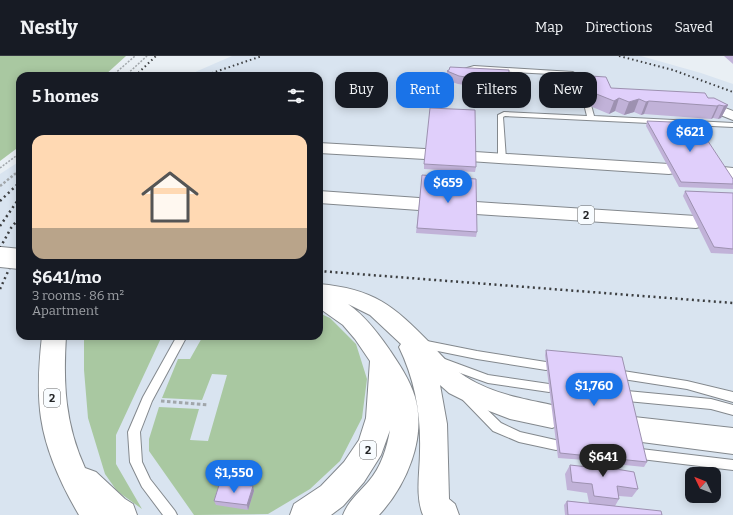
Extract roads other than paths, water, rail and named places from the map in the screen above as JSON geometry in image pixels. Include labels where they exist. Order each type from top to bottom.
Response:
[{"type":"highway","points":[[323,148],[426,154]]},
{"type":"highway","points":[[475,157],[669,169]]},
{"type":"highway","points":[[323,197],[419,204]]},
{"type":"highway","name":"2","points":[[476,208],[696,222]]},
{"type":"highway","points":[[0,257],[16,259]]},
{"type":"highway","points":[[323,292],[346,295],[361,300],[377,310],[413,341],[455,384],[490,401],[523,412],[552,416]]},
{"type":"highway","points":[[323,301],[338,308],[365,334],[396,380],[405,411],[404,434],[396,460],[384,486],[358,515]]},
{"type":"highway","name":"2","points":[[54,340],[52,365],[53,408],[58,432],[76,483],[97,515]]},
{"type":"highway","points":[[413,341],[416,356],[424,372],[430,393],[433,416],[437,512]]},
{"type":"highway","name":"2","points":[[304,515],[332,496],[354,472],[371,446],[380,418],[383,360]]},
{"type":"highway","points":[[637,442],[733,441]]},
{"type":"highway","name":"2","points":[[67,458],[90,487],[114,510],[122,515]]},
{"type":"street","points":[[689,100],[706,104],[733,116]]},
{"type":"lane","points":[[458,74],[458,72],[474,68],[571,73],[581,79],[591,119]]},
{"type":"lane","points":[[502,159],[501,115],[733,125]]},
{"type":"lane","points":[[171,515],[146,483],[136,462],[134,432],[147,400],[180,340]]},
{"type":"lane","points":[[413,341],[477,355],[546,366]]},
{"type":"lane","points":[[413,341],[461,371],[488,379],[549,388]]},
{"type":"lane","points":[[623,375],[687,385],[733,397]]},
{"type":"lane","points":[[455,384],[497,427],[519,437],[556,446]]},
{"type":"lane","points":[[627,396],[711,404],[733,410]]},
{"type":"lane","points":[[637,442],[733,465]]},
{"type":"railway","points":[[139,72],[156,56]]},
{"type":"railway","points":[[215,72],[262,56]]},
{"type":"railway","points":[[619,56],[673,70],[733,92]]},
{"type":"railway","points":[[0,201],[16,186]]},
{"type":"railway","points":[[0,226],[16,203]]},
{"type":"railway","points":[[0,248],[16,222]]},
{"type":"railway","points":[[0,289],[16,254]]},
{"type":"railway","points":[[323,271],[733,303]]}]
